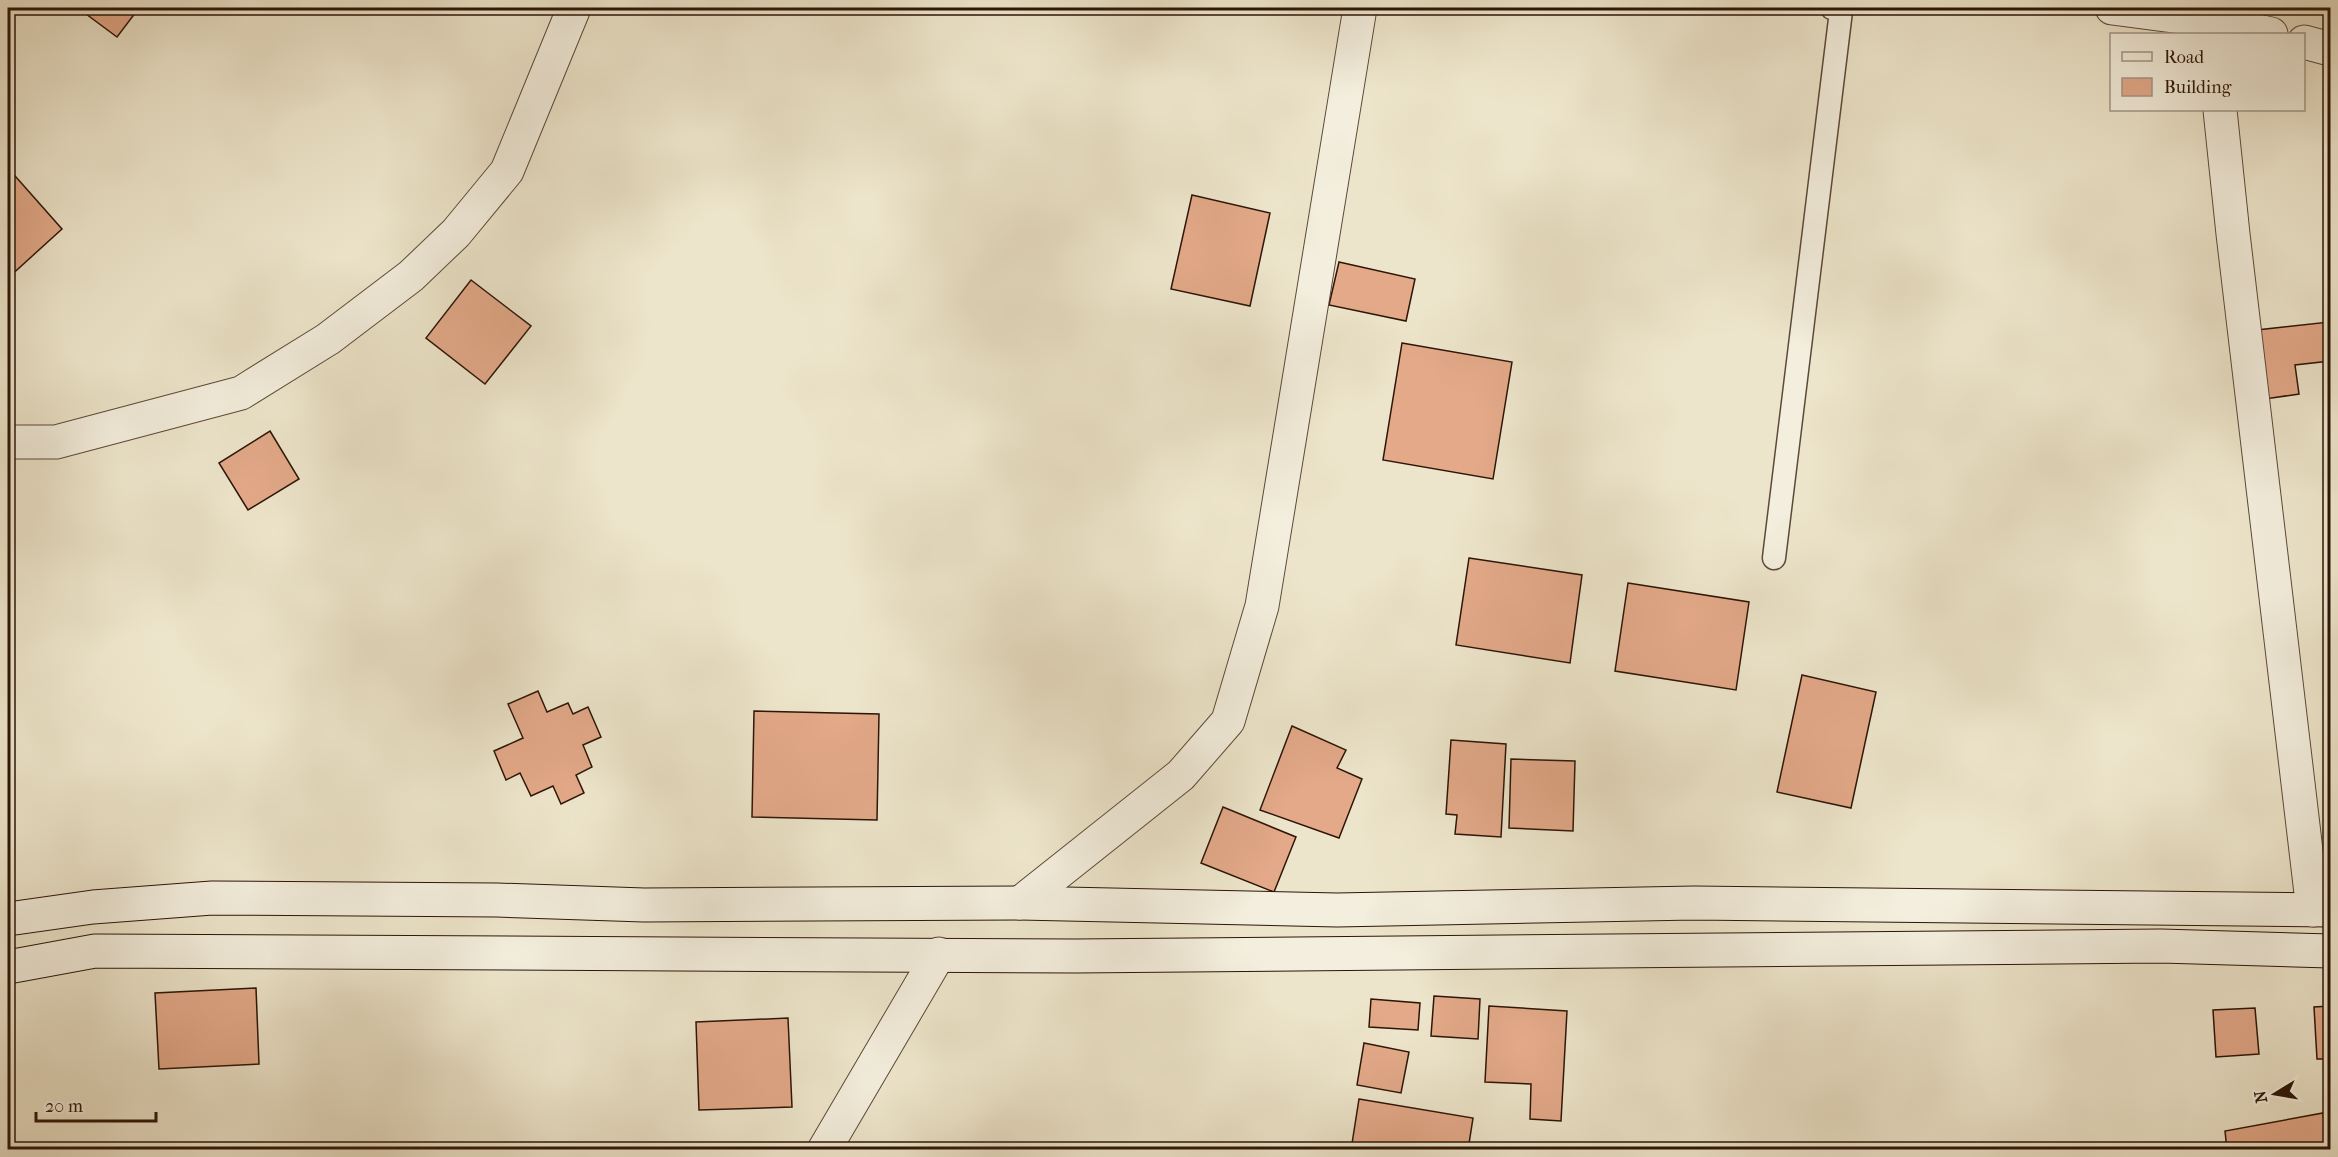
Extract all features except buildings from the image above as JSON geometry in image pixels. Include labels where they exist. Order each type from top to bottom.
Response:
[{"type":"main road","points":[[8,442],[56,442],[241,393],[328,339],[402,283],[456,233],[507,171],[574,8]]},
{"type":"main road","points":[[1020,903],[1181,775],[1228,721],[1262,606],[1360,8]]},
{"type":"main road","points":[[2112,8],[2212,28],[2261,33]]},
{"type":"main road","points":[[2305,42],[2331,49]]},
{"type":"main road","points":[[8,919],[93,907],[212,898],[496,900],[644,905],[1020,903],[1337,910],[1694,903],[2322,910],[2233,234],[2220,111]]},
{"type":"main road","points":[[8,967],[95,951],[1076,956],[2161,946],[2331,951]]},
{"type":"main road","points":[[824,1149],[939,954]]},
{"type":"lane","points":[[1774,558],[1841,11],[1832,8]]}]
